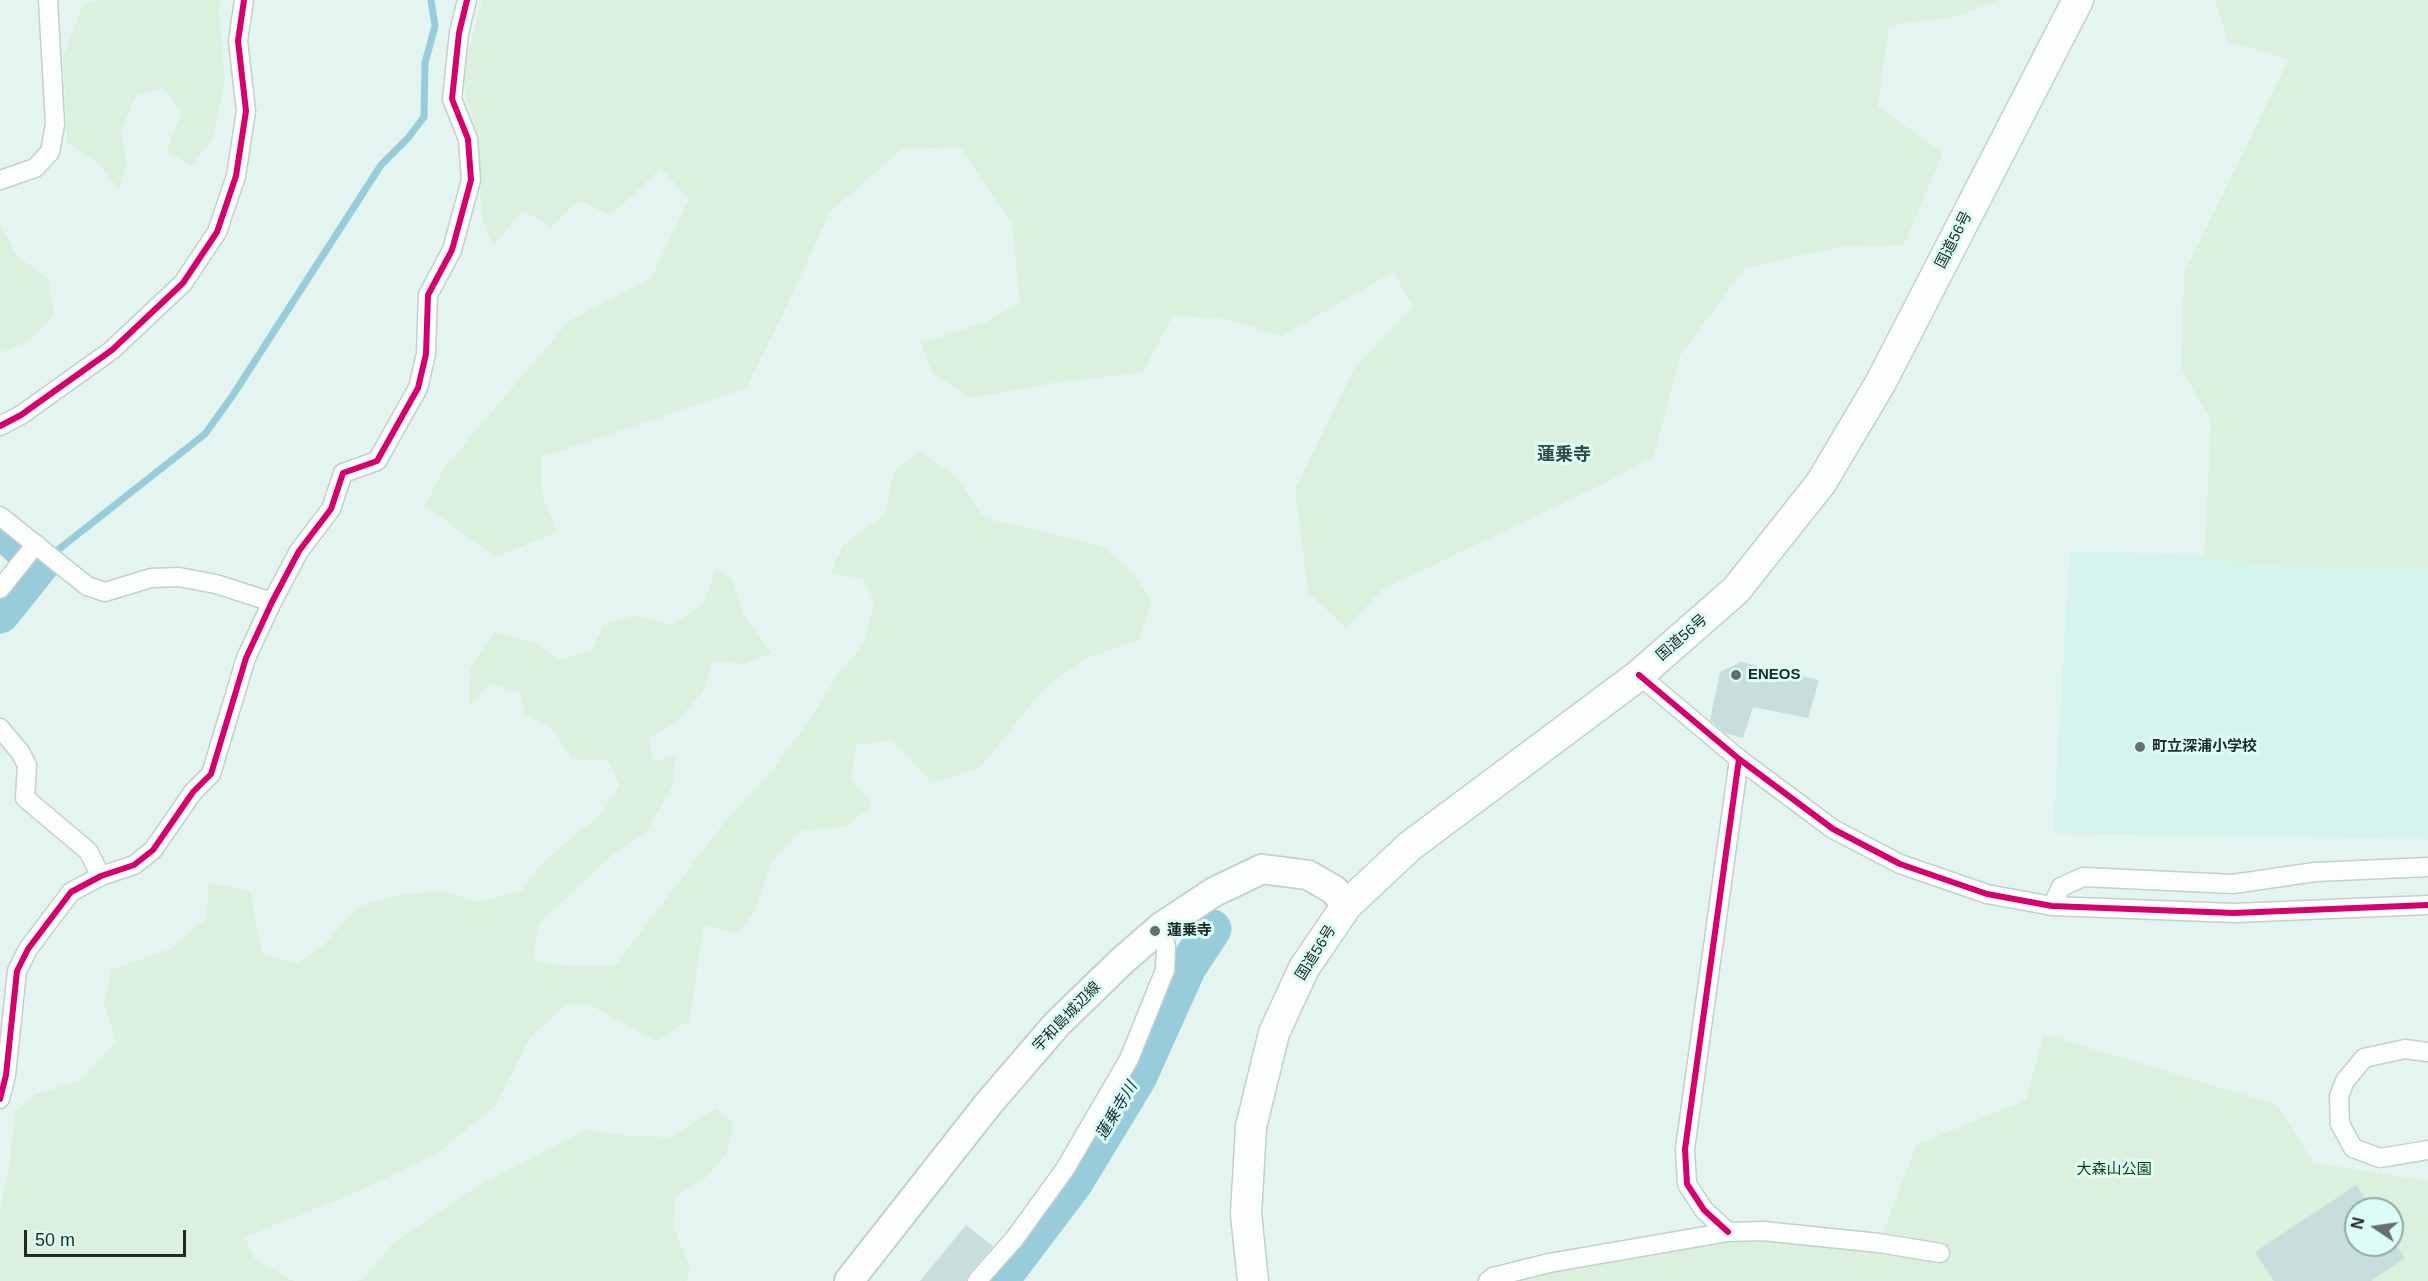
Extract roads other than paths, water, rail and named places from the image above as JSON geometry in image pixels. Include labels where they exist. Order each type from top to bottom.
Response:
[{"type":"highway","name":"国道56号","points":[[1253,1281],[1246,1214],[1251,1127],[1275,1033],[1304,968],[1347,905],[1410,846],[1639,675],[1736,591],[1821,483],[1881,382],[2078,0]]},
{"type":"main road","name":"宇和島城辺線","points":[[849,1281],[989,1103],[1057,1024],[1122,960],[1161,927],[1214,892],[1262,868],[1308,875],[1334,890],[1347,905]]},
{"type":"street","points":[[0,180],[35,168],[50,152],[55,124],[48,0]]},
{"type":"street","points":[[0,426],[21,415],[112,350],[183,283],[217,232],[236,176],[246,111],[238,41],[244,0]]},
{"type":"street","points":[[0,1099],[6,1075],[17,971],[28,949],[71,892],[101,876],[134,865],[153,850],[193,792],[211,774],[246,658],[272,602],[300,551],[331,509],[344,473],[377,461],[418,388],[426,354],[428,295],[452,250],[471,180],[468,139],[452,99],[459,33],[467,0]]},
{"type":"street","points":[[0,516],[87,586],[105,592],[151,579],[179,577],[226,587],[272,602]]},
{"type":"street","points":[[0,589],[36,544]]},
{"type":"street","points":[[1639,675],[1738,759],[1833,829],[1900,864],[1987,894],[2052,906],[2234,913],[2428,905]]},
{"type":"street","points":[[0,728],[20,752],[27,765],[25,798],[88,850],[101,876]]},
{"type":"street","points":[[1728,1232],[1704,1210],[1687,1184],[1685,1149],[1738,759]]},
{"type":"street","points":[[2052,906],[2061,886],[2083,877],[2233,884],[2315,872],[2428,867]]},
{"type":"street","points":[[977,1281],[1015,1238],[1065,1169],[1129,1059],[1165,970],[1166,946],[1161,927]]},
{"type":"street","points":[[2428,1052],[2405,1049],[2364,1058],[2345,1081],[2339,1096],[2340,1124],[2353,1148],[2380,1158],[2428,1150]]},
{"type":"street","points":[[1488,1281],[1493,1277],[1549,1263],[1728,1232],[1763,1231],[1879,1243],[1940,1253]]},
{"type":"waterway","points":[[40,564],[205,434],[233,395],[381,165],[408,138],[424,117],[425,63],[435,26],[431,0]]},
{"type":"waterway","points":[[0,528],[40,564],[0,614]]},
{"type":"waterway","name":"蓮乗寺川","points":[[999,1281],[1074,1182],[1137,1078],[1187,967],[1212,929]]},
{"type":"place","name":"ENEOS","points":[[1736,675]]},
{"type":"place","name":"町立深浦小学校","points":[[2140,747]]},
{"type":"place","name":"蓮乗寺","points":[[1155,931]]},
{"type":"district","name":"蓮乗寺","points":[[1564,455]]},
{"type":"park label","name":"大森山公園","points":[[2114,1170]]}]
